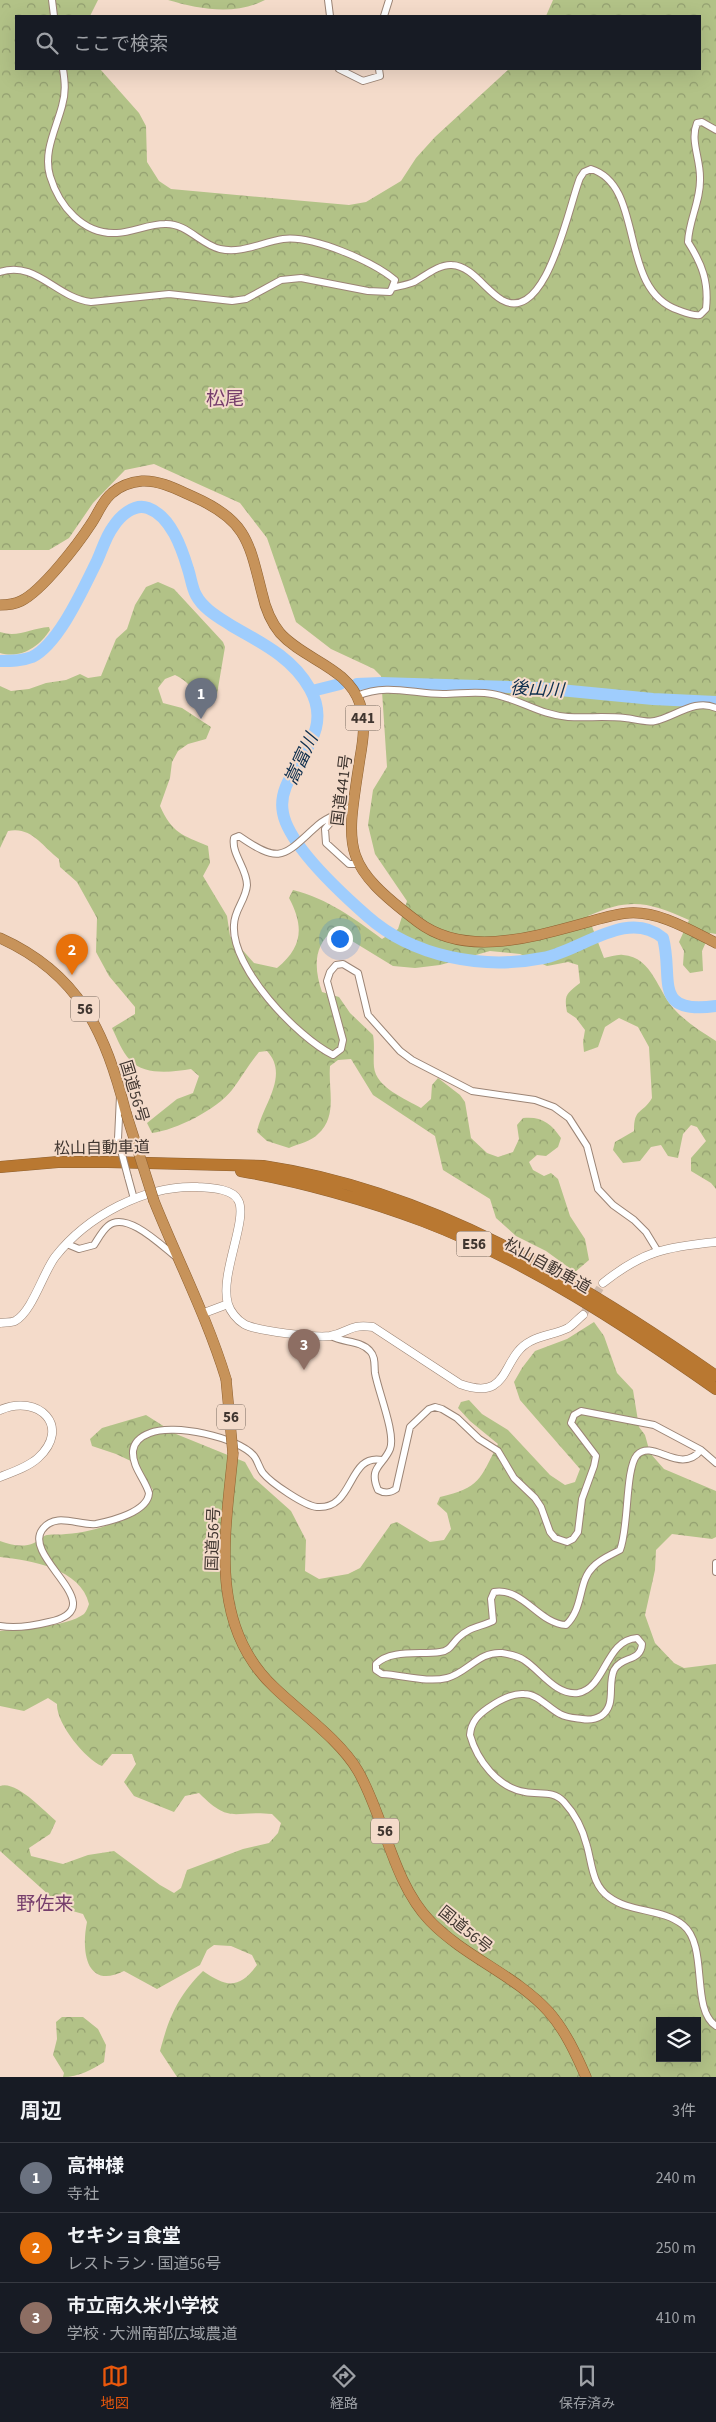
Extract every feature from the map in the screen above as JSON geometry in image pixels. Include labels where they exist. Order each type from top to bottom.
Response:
[{"type":"highway","name":"国道441号","points":[[0,605],[21,601],[35,592],[82,537],[112,492],[126,484],[144,481],[165,484],[216,507],[230,517],[241,529],[251,549],[264,602],[280,632],[294,645],[343,678],[357,696],[362,708],[364,729],[350,827],[351,848],[358,864],[379,889],[420,923],[436,933],[456,940],[476,942],[540,935],[627,913],[644,914],[666,920],[716,943]]},
{"type":"highway","name":"国道56号","points":[[0,938],[23,948],[55,971],[86,1009],[105,1044],[154,1201],[177,1257],[204,1314],[226,1379],[233,1454],[225,1559],[226,1595],[236,1629],[247,1654],[272,1686],[337,1745],[357,1769],[373,1798],[397,1865],[411,1895],[430,1921],[456,1944],[524,1990],[548,2011],[564,2031],[586,2077]]},
{"type":"highway","name":"松山自動車道","points":[[0,1167],[58,1162],[255,1165],[288,1170],[400,1201],[499,1242],[548,1268],[676,1348],[716,1376]]},
{"type":"highway","name":"松山自動車道","points":[[204,1164],[253,1173],[354,1199],[395,1211],[456,1235],[542,1278],[597,1311],[716,1389]]},
{"type":"street","points":[[52,0],[54,15]]},
{"type":"street","points":[[328,0],[331,15]]},
{"type":"street","points":[[384,15],[389,0]]},
{"type":"street","points":[[0,272],[17,269],[30,272],[67,296],[79,301],[91,302],[169,294],[232,300],[246,299],[281,280],[301,278],[384,293],[390,292],[395,280],[382,271],[352,256],[295,238],[231,250],[217,248],[179,227],[166,224],[117,233],[99,232],[84,225],[72,214],[62,200],[50,176],[48,159],[52,137],[63,106],[66,84],[63,70]]},
{"type":"street","points":[[341,70],[363,81],[380,76],[380,70]]},
{"type":"street","points":[[392,288],[412,282],[447,265],[454,265],[468,271],[495,296],[505,302],[514,303],[527,300],[538,289],[551,268],[580,178],[584,172],[591,169],[600,172],[610,180],[621,200],[638,261],[646,282],[654,294],[669,307],[700,315],[706,309],[706,277],[699,260],[688,242],[699,198],[700,176],[693,132],[697,123],[702,122],[716,130]]},
{"type":"street","points":[[357,696],[369,691],[407,689],[442,694],[492,694],[518,701],[544,714],[568,717],[624,718],[652,722],[669,718],[695,706],[716,708]]},
{"type":"street","points":[[353,806],[327,819],[295,848],[281,854],[266,853],[239,836],[234,838],[233,841],[244,870],[247,885],[244,898],[235,914],[233,926],[237,947],[258,986],[305,1036],[323,1050],[336,1054],[343,1040],[327,981],[330,972],[336,965],[351,966],[358,972],[368,1015],[400,1051],[412,1060],[472,1091],[535,1100],[554,1107],[569,1118],[587,1146],[598,1189],[613,1206],[634,1220],[646,1232],[657,1250]]},
{"type":"street","points":[[338,814],[324,829],[326,843],[348,864],[358,864]]},
{"type":"street","points":[[121,1092],[118,1103],[118,1139],[134,1199]]},
{"type":"street","points":[[0,1323],[15,1321],[26,1310],[55,1257],[86,1226],[112,1208],[134,1199],[183,1187],[229,1192],[236,1196],[241,1205],[242,1216],[232,1250],[228,1283],[228,1304],[235,1317],[244,1325],[311,1337],[331,1336],[358,1325],[373,1327],[460,1384],[473,1389],[486,1388],[496,1384],[504,1377],[519,1350],[530,1341],[569,1328],[583,1315]]},
{"type":"street","points":[[67,1244],[79,1249],[94,1245],[109,1225],[120,1221],[135,1225],[177,1257]]},
{"type":"street","points":[[603,1283],[622,1268],[657,1250],[716,1242]]},
{"type":"street","points":[[204,1314],[228,1304]]},
{"type":"street","points":[[331,1336],[362,1346],[371,1351],[374,1357],[380,1398],[392,1441],[390,1450],[376,1469],[374,1482],[378,1490],[390,1493],[396,1489],[400,1480],[410,1427],[429,1409],[434,1407],[442,1409],[457,1418],[479,1439],[498,1451],[514,1478],[535,1498],[541,1507],[550,1532],[555,1538],[567,1542],[573,1539],[578,1532],[582,1499],[596,1456],[571,1423],[574,1415],[581,1411],[590,1411],[604,1416],[654,1424],[701,1450],[716,1463]]},
{"type":"street","points":[[0,1410],[17,1404],[27,1404],[43,1413],[53,1429],[52,1438],[38,1458],[25,1467],[0,1477]]},
{"type":"street","points":[[0,1626],[29,1626],[59,1620],[68,1614],[72,1606],[73,1595],[41,1552],[38,1540],[39,1534],[48,1524],[57,1521],[95,1524],[126,1514],[144,1504],[149,1493],[136,1468],[133,1450],[138,1440],[156,1430],[186,1431],[225,1439],[246,1449],[254,1456],[271,1481],[316,1507],[329,1506],[343,1497],[360,1466],[375,1458],[382,1460]]},
{"type":"street","points":[[701,1450],[696,1457],[682,1461],[648,1450],[638,1454],[631,1474],[625,1538],[620,1550],[602,1560],[589,1571],[578,1607],[573,1618],[566,1625],[554,1623],[535,1608],[509,1593],[494,1592],[491,1598],[493,1622],[476,1625],[468,1630],[451,1648],[443,1652],[391,1655],[376,1664],[376,1670],[382,1674],[432,1680],[459,1674],[475,1661],[490,1654],[500,1653],[523,1659],[561,1689],[566,1692],[577,1693],[587,1690],[595,1682],[604,1666],[620,1645],[630,1638],[637,1638],[642,1644],[642,1652],[616,1666],[610,1677],[612,1695],[608,1708],[600,1717],[587,1720],[567,1718],[535,1697],[524,1694],[499,1701],[488,1708],[476,1718],[470,1735],[478,1756],[496,1778],[524,1792],[548,1793],[559,1797],[566,1804],[579,1824],[593,1875],[608,1896],[621,1904],[671,1917],[688,1930],[701,1979],[703,2009],[706,2018],[716,2026]]},
{"type":"street","points":[[716,1562],[716,1572]]},
{"type":"green space","points":[[0,0],[98,0],[90,15],[15,15],[15,70],[101,70],[139,113],[146,126],[147,162],[159,181],[171,189],[349,205],[366,202],[401,181],[416,158],[435,137],[508,70],[701,70],[701,15],[546,15],[553,0],[716,0],[716,934],[710,933],[702,951],[703,971],[690,973],[683,965],[684,951],[679,942],[689,920],[662,909],[639,904],[616,906],[588,916],[604,958],[623,955],[633,957],[641,962],[654,977],[675,1010],[716,1041],[716,1189],[711,1183],[691,1171],[691,1158],[706,1141],[697,1127],[691,1125],[683,1134],[678,1158],[668,1156],[661,1145],[651,1147],[640,1161],[623,1163],[613,1150],[615,1142],[634,1131],[637,1114],[652,1098],[649,1047],[638,1027],[619,1018],[605,1027],[598,1047],[584,1052],[585,1030],[576,1018],[567,1012],[566,1002],[567,995],[580,983],[578,965],[568,962],[547,966],[520,954],[490,951],[440,965],[415,968],[393,966],[334,930],[327,936],[319,950],[317,966],[319,983],[322,992],[339,997],[350,1013],[373,1035],[374,1067],[380,1081],[393,1092],[421,1108],[431,1099],[432,1085],[438,1078],[460,1095],[465,1102],[471,1138],[487,1153],[498,1157],[513,1152],[519,1139],[517,1125],[523,1118],[540,1119],[549,1125],[561,1138],[558,1147],[546,1156],[537,1155],[529,1162],[533,1170],[544,1176],[551,1173],[558,1179],[570,1216],[585,1239],[589,1260],[575,1272],[546,1251],[516,1236],[496,1218],[490,1199],[443,1170],[435,1136],[373,1095],[351,1059],[338,1060],[330,1066],[331,1102],[328,1119],[324,1127],[312,1139],[289,1148],[267,1141],[257,1132],[275,1080],[276,1070],[267,1051],[259,1052],[232,1090],[216,1105],[184,1123],[152,1133],[147,1123],[177,1099],[193,1093],[199,1076],[191,1069],[159,1072],[143,1069],[127,1057],[112,1028],[135,1014],[135,1007],[109,976],[96,952],[97,918],[77,882],[60,867],[59,859],[30,834],[16,830],[8,831],[0,848],[0,686],[11,691],[29,689],[46,683],[66,680],[80,674],[88,678],[101,676],[116,639],[127,629],[135,605],[146,587],[158,582],[174,589],[223,642],[225,647],[216,700],[202,703],[189,685],[175,675],[165,679],[158,688],[163,703],[182,708],[211,727],[206,739],[188,744],[178,751],[172,762],[170,778],[160,806],[174,828],[191,839],[208,846],[210,863],[203,876],[227,916],[230,936],[254,963],[277,968],[292,952],[298,936],[297,918],[289,898],[293,890],[318,898],[329,904],[382,939],[398,929],[407,901],[375,854],[368,825],[373,790],[387,767],[381,676],[374,669],[331,649],[296,622],[267,538],[240,503],[154,464],[125,470],[93,503],[69,538],[49,550],[0,550]]},
{"type":"green space","points":[[168,0],[265,0],[241,8],[216,9]]},
{"type":"green space","points":[[49,627],[50,630],[46,636],[29,650],[15,654],[0,653],[0,632],[13,634]]},
{"type":"green space","points":[[594,1322],[604,1336],[617,1373],[633,1390],[639,1427],[645,1435],[650,1453],[664,1469],[716,1491],[716,1537],[712,1539],[672,1534],[656,1550],[655,1570],[645,1615],[655,1643],[674,1663],[684,1668],[716,1664],[716,2077],[177,2077],[160,2051],[171,2017],[181,1998],[203,1971],[225,1983],[238,1982],[244,1979],[257,1965],[252,1955],[231,1946],[214,1945],[207,1950],[200,1965],[157,1989],[124,1971],[111,1976],[101,1975],[94,1971],[89,1965],[86,1955],[85,1933],[87,1922],[83,1914],[60,1905],[0,1851],[0,1786],[7,1785],[22,1792],[56,1821],[50,1834],[29,1848],[31,1856],[63,1864],[88,1855],[114,1851],[174,1893],[181,1888],[187,1870],[243,1849],[269,1843],[278,1833],[281,1823],[272,1814],[226,1813],[218,1809],[199,1793],[185,1796],[174,1812],[134,1796],[124,1782],[136,1764],[132,1754],[112,1754],[102,1766],[95,1762],[73,1740],[61,1721],[57,1704],[48,1698],[24,1711],[0,1706],[0,1631],[44,1627],[66,1622],[84,1614],[89,1604],[84,1592],[76,1582],[53,1568],[0,1557],[0,1541],[21,1546],[34,1543],[47,1535],[92,1530],[115,1522],[135,1509],[153,1490],[135,1463],[92,1446],[90,1439],[102,1428],[146,1415],[176,1434],[245,1462],[254,1478],[291,1511],[306,1540],[305,1571],[319,1579],[348,1574],[360,1568],[391,1524],[397,1522],[430,1542],[444,1540],[451,1529],[447,1513],[437,1504],[440,1497],[453,1494],[471,1486],[482,1474],[498,1444],[470,1421],[458,1408],[461,1402],[469,1400],[482,1414],[508,1430],[550,1475],[565,1485],[575,1482],[580,1469],[520,1400],[514,1382],[535,1351],[567,1339]]},
{"type":"green space","points":[[62,2017],[83,2017],[98,2029],[106,2045],[104,2062],[80,2074],[63,2077],[64,2073],[53,2055],[57,2039],[56,2022]]},
{"type":"waterway","name":"嵩富川","points":[[0,661],[32,657],[52,640],[70,614],[108,535],[116,523],[123,515],[133,509],[138,507],[148,508],[163,518],[174,534],[195,592],[203,605],[232,626],[276,652],[295,668],[310,689],[317,707],[317,724],[312,740],[288,783],[283,797],[283,813],[287,826],[295,840],[318,869],[367,916],[405,942],[450,957],[473,961],[497,962],[543,958],[558,954],[619,929],[634,927],[649,930],[663,938],[666,953],[667,979],[669,990],[674,999],[682,1005],[696,1007],[716,1006]]},
{"type":"waterway","name":"後山川","points":[[357,684],[381,683],[539,688],[653,699],[716,702]]},
{"type":"waterway","name":"後山川","points":[[312,691],[340,684]]},
{"type":"tunnel","points":[[583,1315],[603,1283]]},
{"type":"place","name":"高神様","points":[[201,719]]},
{"type":"place","name":"セキショ食堂","points":[[72,975]]},
{"type":"place","name":"市立南久米小学校","points":[[304,1370]]},
{"type":"district","name":"松尾","points":[[225,398]]},
{"type":"district","name":"野佐来","points":[[45,1903]]}]
